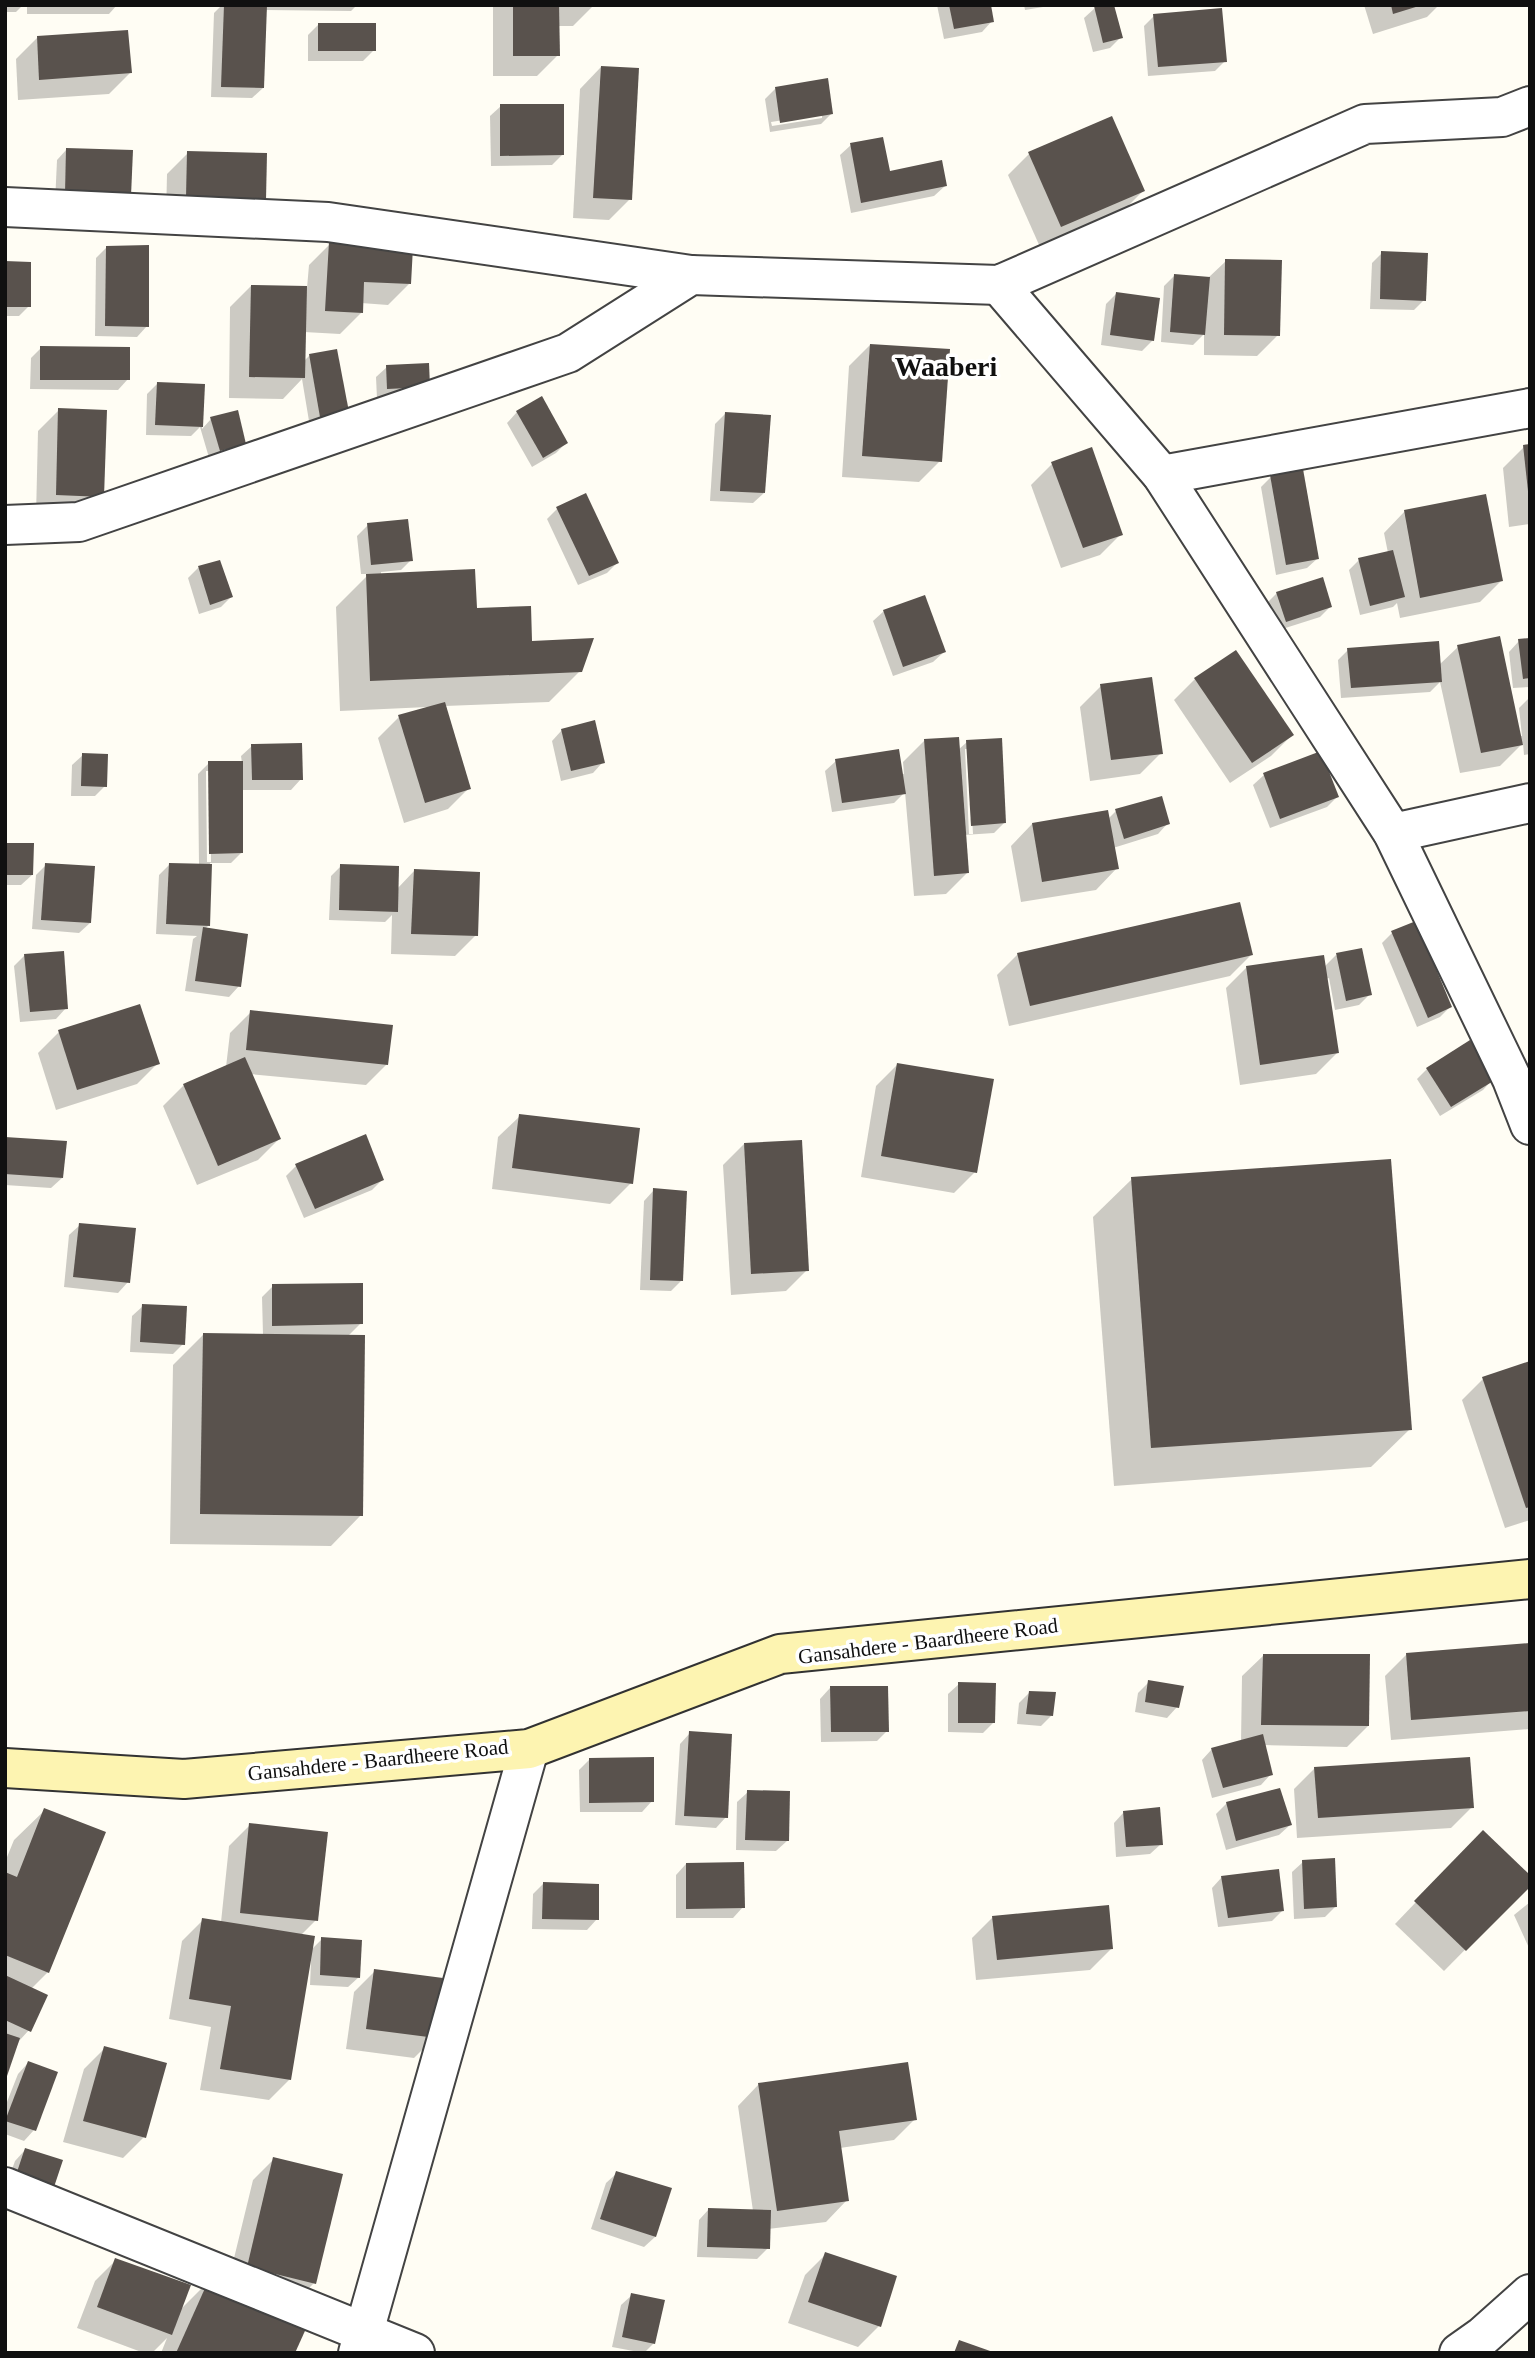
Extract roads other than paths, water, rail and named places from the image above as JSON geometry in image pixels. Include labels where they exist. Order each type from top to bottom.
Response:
[{"type":"main road","name":"Gansahdere - Baardheere Road","points":[[5,1768],[184,1779],[530,1749],[780,1654],[1530,1578]]},
{"type":"street","points":[[5,207],[328,222],[691,275],[999,285],[1364,124],[1502,117],[1530,106]]},
{"type":"street","points":[[5,526],[79,522],[568,353],[691,275]]},
{"type":"street","points":[[999,285],[1162,475],[1393,833],[1506,1067],[1530,1125]]},
{"type":"street","points":[[1162,475],[1530,408]]},
{"type":"street","points":[[1393,833],[1530,803]]},
{"type":"street","points":[[361,2342],[530,1749]]},
{"type":"street","points":[[5,2187],[361,2342],[415,2353]]},
{"type":"street","points":[[1472,2347],[1530,2294]]},
{"type":"district","name":"Waaberi","points":[[946,366]]}]
